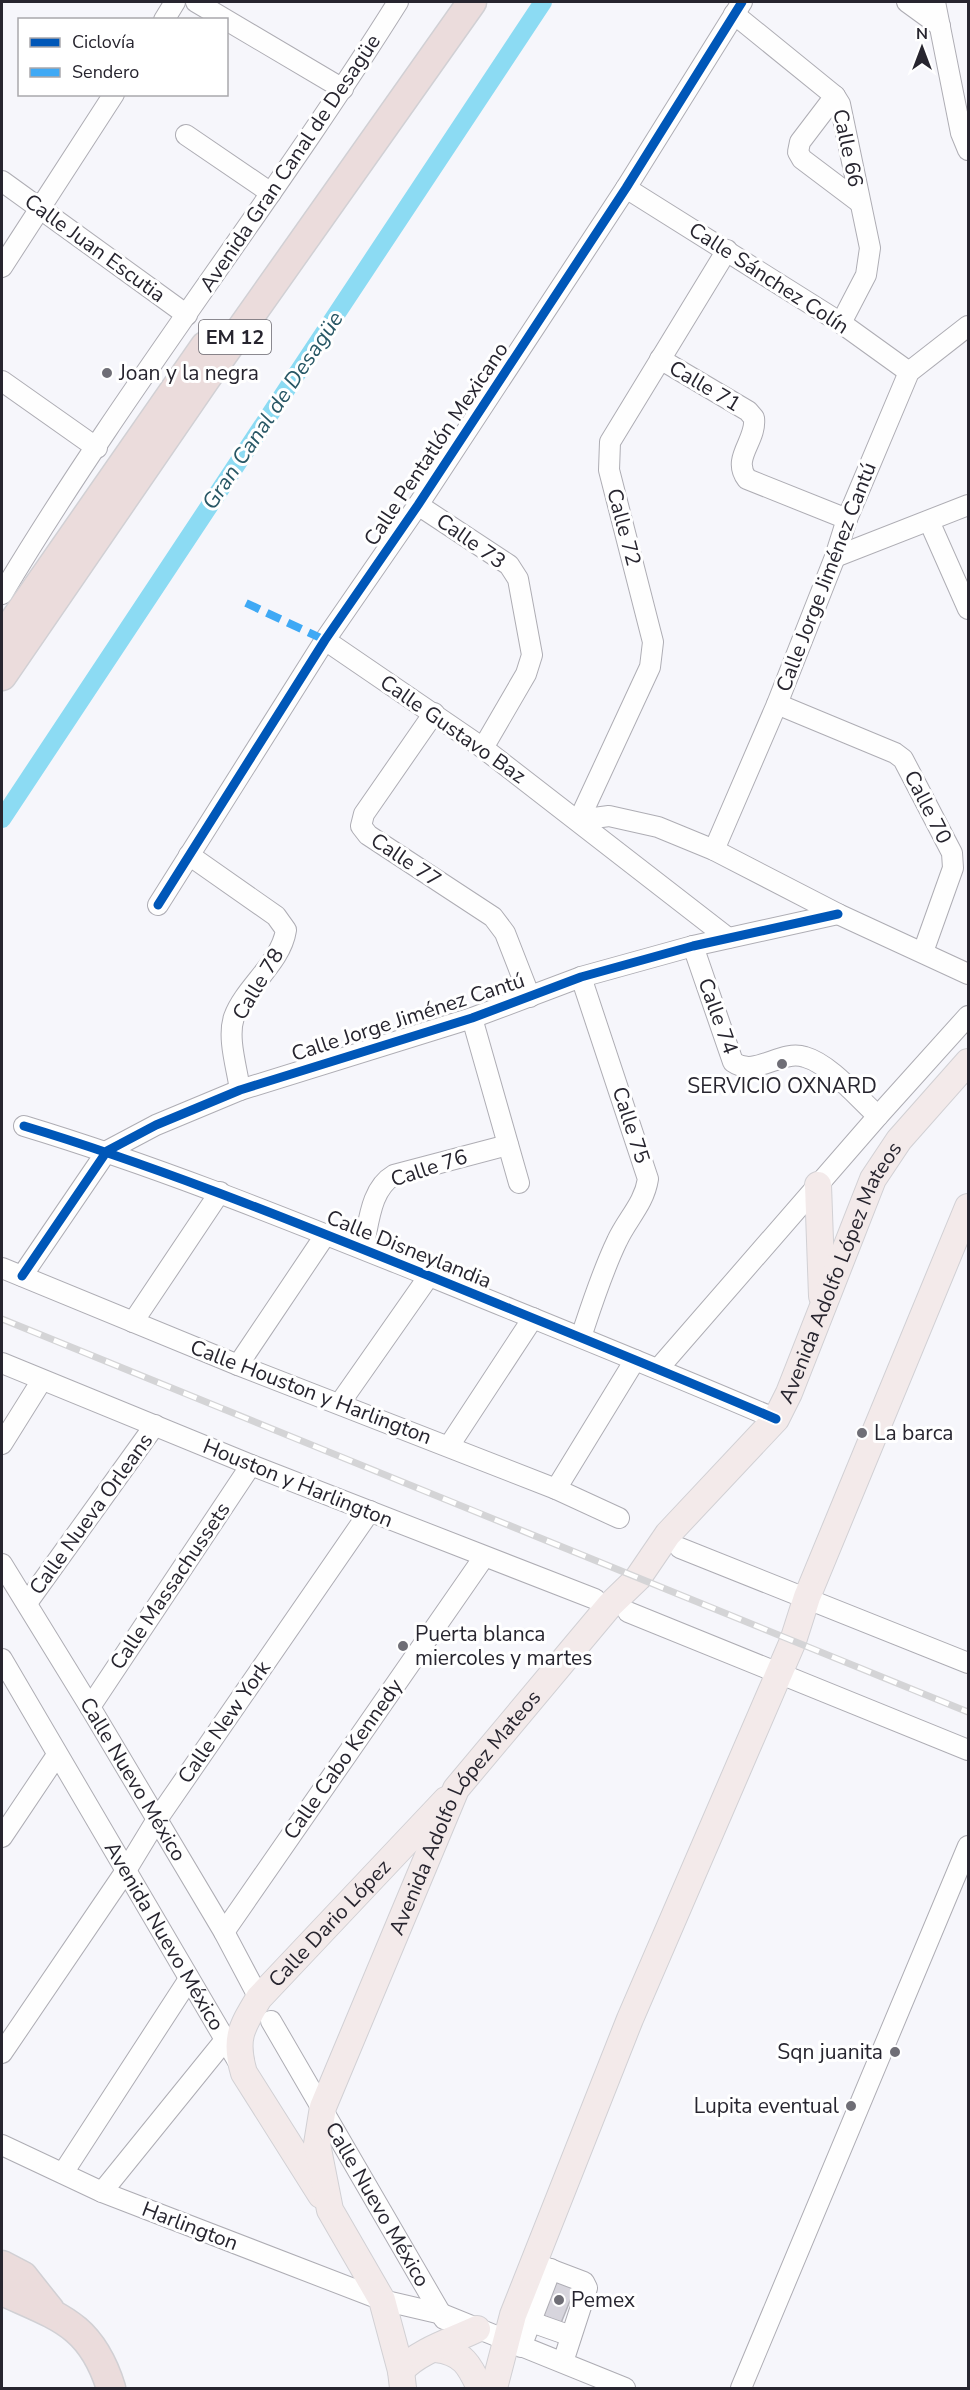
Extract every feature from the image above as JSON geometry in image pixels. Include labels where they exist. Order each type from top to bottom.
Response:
[{"type":"highway","name":"EM 12","points":[[2,638],[448,2]]},
{"type":"highway","name":"EM 12","points":[[2,676],[212,370],[472,2]]},
{"type":"highway","points":[[2,2265],[23,2276],[36,2289],[53,2314]]},
{"type":"highway","points":[[2,2291],[53,2314],[93,2345],[102,2360],[111,2388]]},
{"type":"main road","name":"Avenida Adolfo López Mateos","points":[[402,2380],[382,2300],[330,2210],[317,2144],[323,2107],[456,1789],[610,1605],[638,1578],[668,1534],[776,1419],[789,1393],[822,1304],[873,1179],[899,1140],[960,1071]]},
{"type":"main road","points":[[818,1185],[822,1304]]},
{"type":"main road","points":[[494,2388],[543,2266],[630,2019],[777,1674],[794,1641],[807,1597],[969,1207]]},
{"type":"main road","name":"Calle Dario López","points":[[244,2073],[238,2053],[238,2040],[244,2022],[265,2010],[456,1789]]},
{"type":"main road","name":"Avenida Nuevo México","points":[[244,2073],[330,2210]]},
{"type":"main road","points":[[402,2380],[410,2360],[458,2344],[480,2388]]},
{"type":"street","points":[[165,18],[176,2]]},
{"type":"street","name":"Avenida Gran Canal de Desagüe","points":[[5,581],[343,89],[398,2]]},
{"type":"street","points":[[908,2],[940,26]]},
{"type":"street","points":[[935,2],[961,133],[969,150]]},
{"type":"street","points":[[205,3],[343,89]]},
{"type":"street","name":"Calle 66","points":[[738,8],[835,96],[840,104],[859,202],[869,236],[869,261],[860,290],[841,323]]},
{"type":"street","name":"Calle Pentatlón Mexicano","points":[[158,905],[325,640],[418,505],[626,188],[738,8]]},
{"type":"street","points":[[2,267],[113,96]]},
{"type":"street","points":[[835,96],[800,142],[798,152],[802,159],[859,202]]},
{"type":"street","points":[[186,135],[271,193]]},
{"type":"street","name":"Calle Juan Escutia","points":[[2,181],[187,315]]},
{"type":"street","name":"Calle Sánchez Colín","points":[[626,188],[841,323],[909,372]]},
{"type":"street","name":"Calle 72","points":[[579,820],[650,667],[653,642],[609,470],[610,442],[727,250]]},
{"type":"street","name":"Calle Jorge Jiménez Cantú","points":[[714,850],[777,704],[835,557],[847,519],[909,372],[969,326]]},
{"type":"street","name":"Calle 71","points":[[660,359],[748,411],[754,418],[753,435],[741,459],[741,471],[747,479],[847,519]]},
{"type":"street","points":[[2,381],[97,448]]},
{"type":"street","name":"Calle 73","points":[[418,505],[509,565],[518,579],[532,655],[526,674],[483,747]]},
{"type":"street","points":[[835,557],[969,505]]},
{"type":"street","points":[[929,521],[969,609]]},
{"type":"street","name":"Calle Gustavo Baz","points":[[325,640],[483,747],[728,938]]},
{"type":"street","name":"Calle 70","points":[[777,704],[895,753],[903,759],[952,853],[953,868],[923,951]]},
{"type":"street","name":"Calle 77","points":[[434,713],[364,814],[361,826],[368,835],[493,917],[505,933],[530,997]]},
{"type":"street","points":[[579,820],[609,816],[637,821],[714,850],[838,914],[969,974]]},
{"type":"street","name":"Calle 78","points":[[189,855],[276,916],[286,930],[280,948],[234,1016],[232,1034],[240,1090]]},
{"type":"street","name":"Calle Jorge Jiménez Cantú","points":[[107,1151],[156,1125],[240,1090],[472,1018],[581,977],[693,946],[838,914]]},
{"type":"street","name":"Calle 74","points":[[693,946],[734,1062],[741,1067],[750,1068],[785,1056],[803,1056],[819,1063],[878,1116]]},
{"type":"street","name":"Calle 75","points":[[581,977],[648,1179],[645,1195],[617,1239],[600,1278],[581,1337]]},
{"type":"street","points":[[658,1369],[878,1116],[969,1016]]},
{"type":"street","points":[[472,1018],[519,1183]]},
{"type":"street","points":[[929,1059],[960,1071]]},
{"type":"street","name":"Calle Disneylandia","points":[[24,1126],[107,1151],[220,1192],[581,1337],[776,1419]]},
{"type":"street","name":"Calle 76","points":[[363,1248],[377,1190],[384,1181],[394,1175],[508,1145]]},
{"type":"street","points":[[22,1276],[107,1151]]},
{"type":"street","points":[[133,1322],[220,1192]]},
{"type":"street","points":[[238,1365],[326,1234]]},
{"type":"street","name":"Calle Houston y Harlington","points":[[2,1268],[238,1365],[556,1489],[619,1518]]},
{"type":"street","points":[[340,1403],[429,1276]]},
{"type":"street","points":[[449,1446],[533,1318]]},
{"type":"street","points":[[556,1489],[635,1360]]},
{"type":"street","name":"Houston y Harlington","points":[[2,1363],[251,1465],[595,1599]]},
{"type":"street","points":[[2,1444],[42,1380]]},
{"type":"street","name":"Calle Nueva Orleans","points":[[27,1604],[155,1425]]},
{"type":"street","name":"Calle Massachussets","points":[[90,1707],[251,1465]]},
{"type":"street","name":"Calle New York","points":[[2,2053],[125,1872],[156,1821],[370,1511]]},
{"type":"street","points":[[680,1548],[969,1663]]},
{"type":"street","name":"Calle Cabo Kennedy","points":[[224,1932],[484,1557]]},
{"type":"street","name":"Calle Nuevo México","points":[[2,1564],[224,1932],[265,2010],[442,2314]]},
{"type":"street","points":[[628,1612],[969,1750]]},
{"type":"street","name":"Avenida Nuevo México","points":[[2,1659],[244,2073]]},
{"type":"street","points":[[2,1837],[57,1755]]},
{"type":"street","points":[[741,2388],[969,1846]]},
{"type":"street","points":[[63,2173],[189,1979]]},
{"type":"street","points":[[102,2192],[225,2040]]},
{"type":"street","name":"Harlington","points":[[2,2145],[102,2192],[382,2300],[442,2314],[458,2344],[513,2344],[625,2388]]},
{"type":"street","points":[[543,2266],[584,2282],[587,2288],[563,2362]]},
{"type":"street","points":[[522,2319],[571,2336]]},
{"type":"building","name":"Pemex","points":[[557,2278],[576,2286],[561,2323],[542,2315]]},
{"type":"waterway","name":"Gran Canal de Desagüe","points":[[2,819],[543,2]]},
{"type":"railway","points":[[2,1319],[968,1712]]},
{"type":"marked path","points":[[246,603],[325,640]]},
{"type":"cycle path","points":[[158,905],[325,640],[418,505],[626,188],[742,2]]},
{"type":"cycle path","points":[[22,1276],[107,1151],[156,1125],[240,1090],[472,1018],[581,977],[693,946],[838,914]]},
{"type":"cycle path","points":[[24,1126],[179,1178],[280,1217],[776,1419]]},
{"type":"place","name":"Joan y la negra","points":[[107,373]]},
{"type":"place","name":"SERVICIO OXNARD","points":[[782,1064]]},
{"type":"place","name":"La barca","points":[[862,1433]]},
{"type":"place","name":"Puerta blanca miercoles y martes","points":[[403,1646]]},
{"type":"place","name":"Sqn juanita","points":[[895,2052]]},
{"type":"place","name":"Lupita eventual","points":[[851,2106]]},
{"type":"place","name":"Pemex","points":[[559,2300]]}]
